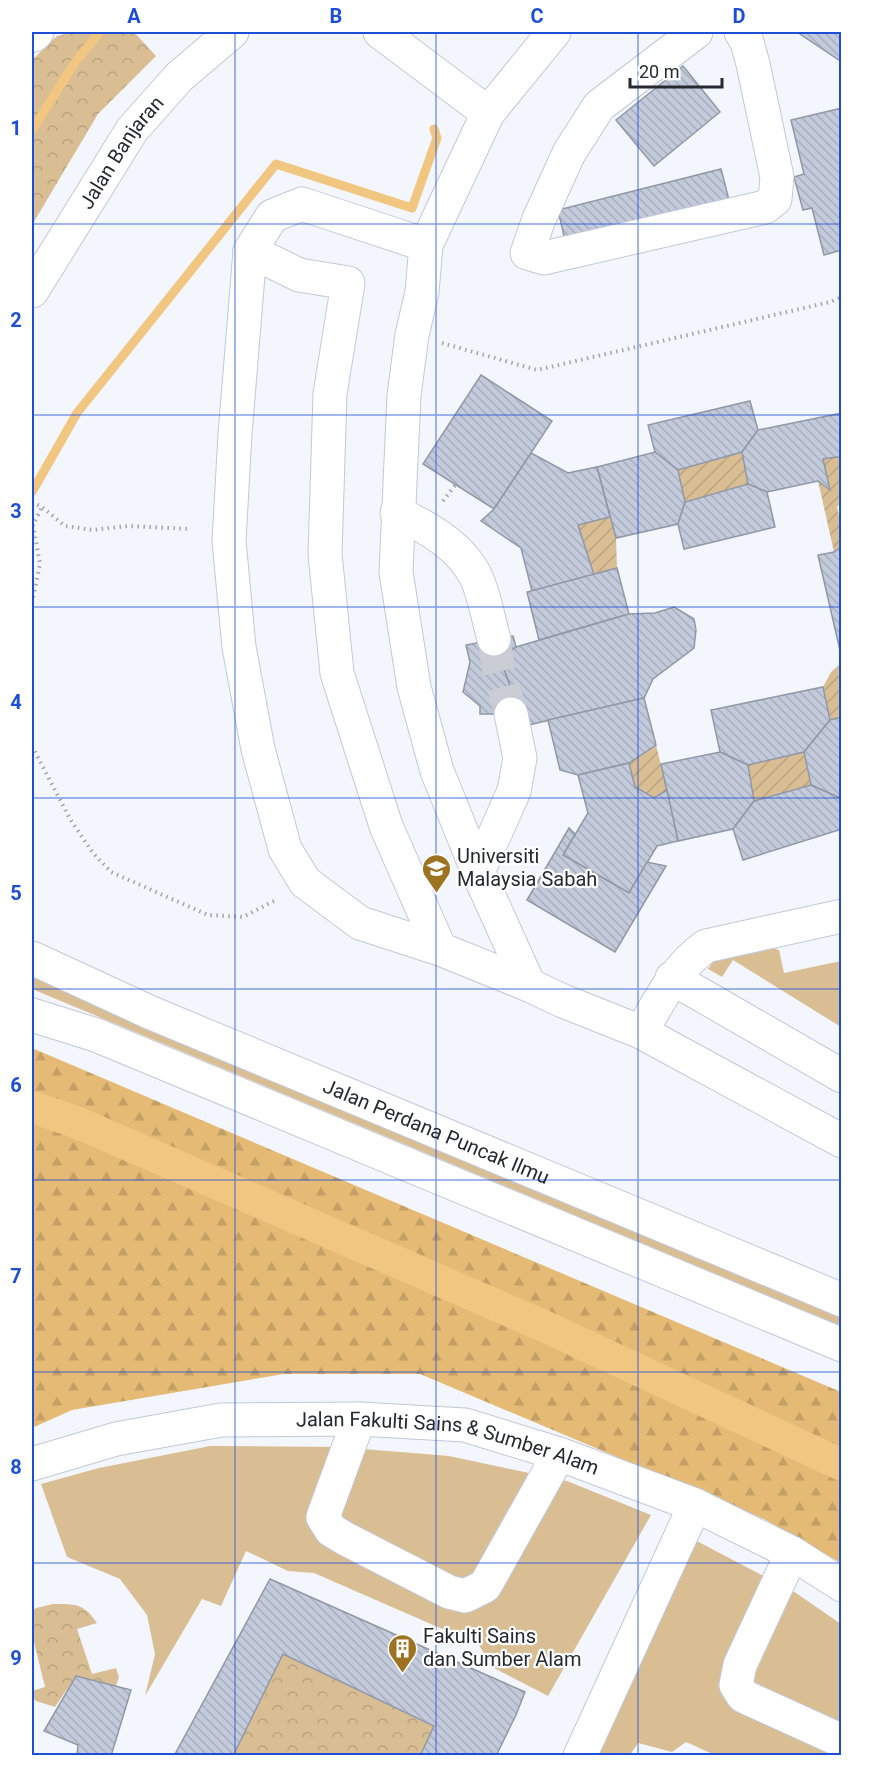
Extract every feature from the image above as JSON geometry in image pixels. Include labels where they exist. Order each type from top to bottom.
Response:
[{"type":"street","name":"Jalan Banjaran","points":[[32,291],[132,130],[179,77],[232,32]]},
{"type":"street","points":[[380,32],[488,113]]},
{"type":"street","points":[[529,984],[477,872],[437,771],[414,687],[396,572],[397,513],[404,395],[412,335],[422,292],[426,245],[488,113],[554,32]]},
{"type":"street","points":[[696,32],[599,106],[569,153],[539,219],[527,253],[544,258],[765,207],[775,199],[777,177],[753,64],[747,42],[741,32]]},
{"type":"street","points":[[426,245],[303,204],[272,216],[250,251],[234,434],[230,541],[239,647],[258,749],[285,849],[304,882],[360,923],[440,949],[641,1032],[842,1141]]},
{"type":"street","points":[[250,251],[299,275],[348,283],[330,394],[325,554],[337,673],[386,826],[440,949]]},
{"type":"street","points":[[397,513],[425,526],[455,549],[476,576],[494,639]]},
{"type":"street","points":[[477,872],[513,791],[520,758],[511,714]]},
{"type":"street","points":[[641,1032],[672,978],[691,957],[706,946],[842,916]]},
{"type":"street","name":"Jalan Perdana Puncak Ilmu","points":[[32,958],[149,1012],[842,1300]]},
{"type":"street","points":[[672,978],[842,1076]]},
{"type":"street","name":"Jalan Perdana Puncak Ilmu","points":[[32,1015],[96,1035],[842,1345]]},
{"type":"street","points":[[359,1419],[323,1517],[331,1530],[344,1538],[449,1592],[465,1596],[485,1586],[559,1454]]},
{"type":"street","name":"Jalan Fakulti Sains & Sumber Alam","points":[[32,1464],[116,1438],[221,1420],[359,1419],[465,1425],[559,1454],[695,1505],[792,1552],[842,1586]]},
{"type":"street","points":[[580,1755],[695,1505]]},
{"type":"street","points":[[792,1552],[740,1665],[736,1685],[743,1696],[842,1741]]},
{"type":"path","points":[[412,335],[537,370],[818,305],[842,297]]},
{"type":"path","points":[[32,502],[42,507],[64,526],[93,531],[128,526],[190,530]]},
{"type":"path","points":[[32,603],[40,564],[33,525],[42,507]]},
{"type":"path","points":[[32,746],[70,819],[93,853],[111,872],[208,915],[243,917],[276,900]]},
{"type":"green space","points":[[74,32],[134,32],[156,56],[98,114],[32,225],[32,60],[57,36]]},
{"type":"green space","points":[[742,452],[748,484],[685,502],[678,470]]},
{"type":"green space","points":[[841,458],[841,502],[837,507],[841,525],[841,546],[834,552],[818,481],[829,490],[823,459]]},
{"type":"green space","points":[[610,517],[616,538],[617,568],[594,575],[578,525]]},
{"type":"green space","points":[[841,663],[841,717],[830,720],[823,687],[831,672]]},
{"type":"green space","points":[[656,745],[667,790],[654,798],[635,787],[629,763]]},
{"type":"green space","points":[[804,752],[811,785],[754,801],[748,765]]},
{"type":"green space","points":[[765,946],[779,950],[784,973],[841,961],[841,1027],[733,960],[722,977],[708,969],[714,960]]},
{"type":"green space","points":[[32,976],[841,1315],[841,1326],[32,989]]},
{"type":"green space","points":[[32,1048],[841,1392],[841,1563],[764,1519],[420,1374],[284,1374],[72,1410],[32,1428]]},
{"type":"green space","points":[[210,1446],[339,1447],[449,1456],[567,1481],[651,1515],[548,1696],[492,1667],[479,1645],[314,1573],[288,1571],[246,1551],[221,1606],[202,1599],[145,1696],[155,1654],[147,1615],[120,1579],[67,1557],[41,1484],[99,1468]]},
{"type":"green space","points":[[691,1538],[796,1593],[841,1624],[841,1755],[715,1755],[686,1742],[672,1752],[638,1743],[630,1755],[589,1756]]},
{"type":"green space","points":[[53,1604],[68,1604],[83,1608],[97,1623],[77,1629],[92,1674],[116,1668],[119,1677],[114,1691],[76,1676],[55,1707],[36,1701],[32,1697],[32,1691],[45,1687],[32,1638],[32,1611]]},
{"type":"green space","points":[[283,1654],[434,1726],[420,1755],[233,1756]]},
{"type":"building","points":[[797,32],[842,32],[842,62]]},
{"type":"building","points":[[683,66],[720,112],[654,166],[616,120]]},
{"type":"building","points":[[842,108],[842,250],[824,255],[812,208],[803,210],[794,177],[804,174],[791,120]]},
{"type":"building","points":[[721,169],[729,200],[565,240],[558,210]]},
{"type":"building","points":[[481,375],[552,421],[494,509],[423,464]]},
{"type":"building","points":[[750,401],[758,430],[742,452],[678,470],[655,452],[648,425]]},
{"type":"building","points":[[842,413],[842,458],[823,459],[830,490],[818,481],[767,492],[748,484],[742,452],[758,430]]},
{"type":"building","points":[[655,452],[678,470],[685,502],[678,524],[616,538],[597,467]]},
{"type":"building","points":[[531,453],[568,473],[597,467],[610,517],[578,525],[594,575],[532,591],[521,548],[481,521],[494,509]]},
{"type":"building","points":[[748,484],[767,492],[775,527],[684,549],[678,524],[685,502]]},
{"type":"building","points":[[842,546],[842,659],[818,555],[834,552]]},
{"type":"building","points":[[617,568],[629,614],[539,640],[527,592]]},
{"type":"building","points":[[674,607],[694,619],[696,630],[694,648],[653,679],[644,698],[520,727],[520,714],[500,658],[516,647],[629,614],[655,613]]},
{"type":"building","points":[[513,636],[516,647],[500,658],[520,714],[480,714],[480,706],[463,692],[470,662],[466,645]]},
{"type":"building","points":[[823,687],[830,720],[804,752],[748,765],[720,752],[711,710]]},
{"type":"building","points":[[644,698],[656,745],[629,763],[578,775],[560,770],[548,720]]},
{"type":"building","points":[[842,717],[842,799],[811,785],[804,752],[830,720]]},
{"type":"building","points":[[720,752],[748,765],[754,801],[733,829],[678,841],[661,764]]},
{"type":"building","points":[[629,763],[635,787],[654,798],[667,790],[678,841],[657,846],[629,893],[563,855],[588,813],[578,775]]},
{"type":"building","points":[[811,785],[842,799],[842,829],[743,860],[733,829],[754,801]]},
{"type":"building","points":[[569,828],[575,834],[563,855],[629,893],[647,862],[666,866],[615,952],[527,900]]},
{"type":"building","name":"Fakulti Sains dan Sumber Alam","points":[[270,1579],[525,1692],[496,1756],[420,1756],[434,1726],[283,1654],[233,1756],[174,1756]]},
{"type":"building","points":[[76,1676],[131,1690],[111,1756],[77,1756],[78,1745],[44,1731]]},
{"type":"waterway","points":[[32,130],[76,61],[100,32]]},
{"type":"waterway","points":[[32,492],[77,413],[276,164],[412,208],[437,138],[434,129]]},
{"type":"waterway","points":[[32,1107],[76,1122],[546,1327],[842,1465]]},
{"type":"tunnel","points":[[494,639],[498,666],[511,714]]},
{"type":"place","name":"Universiti Malaysia Sabah","points":[[436,894]]},
{"type":"place","name":"Fakulti Sains dan Sumber Alam","points":[[402,1674]]}]
